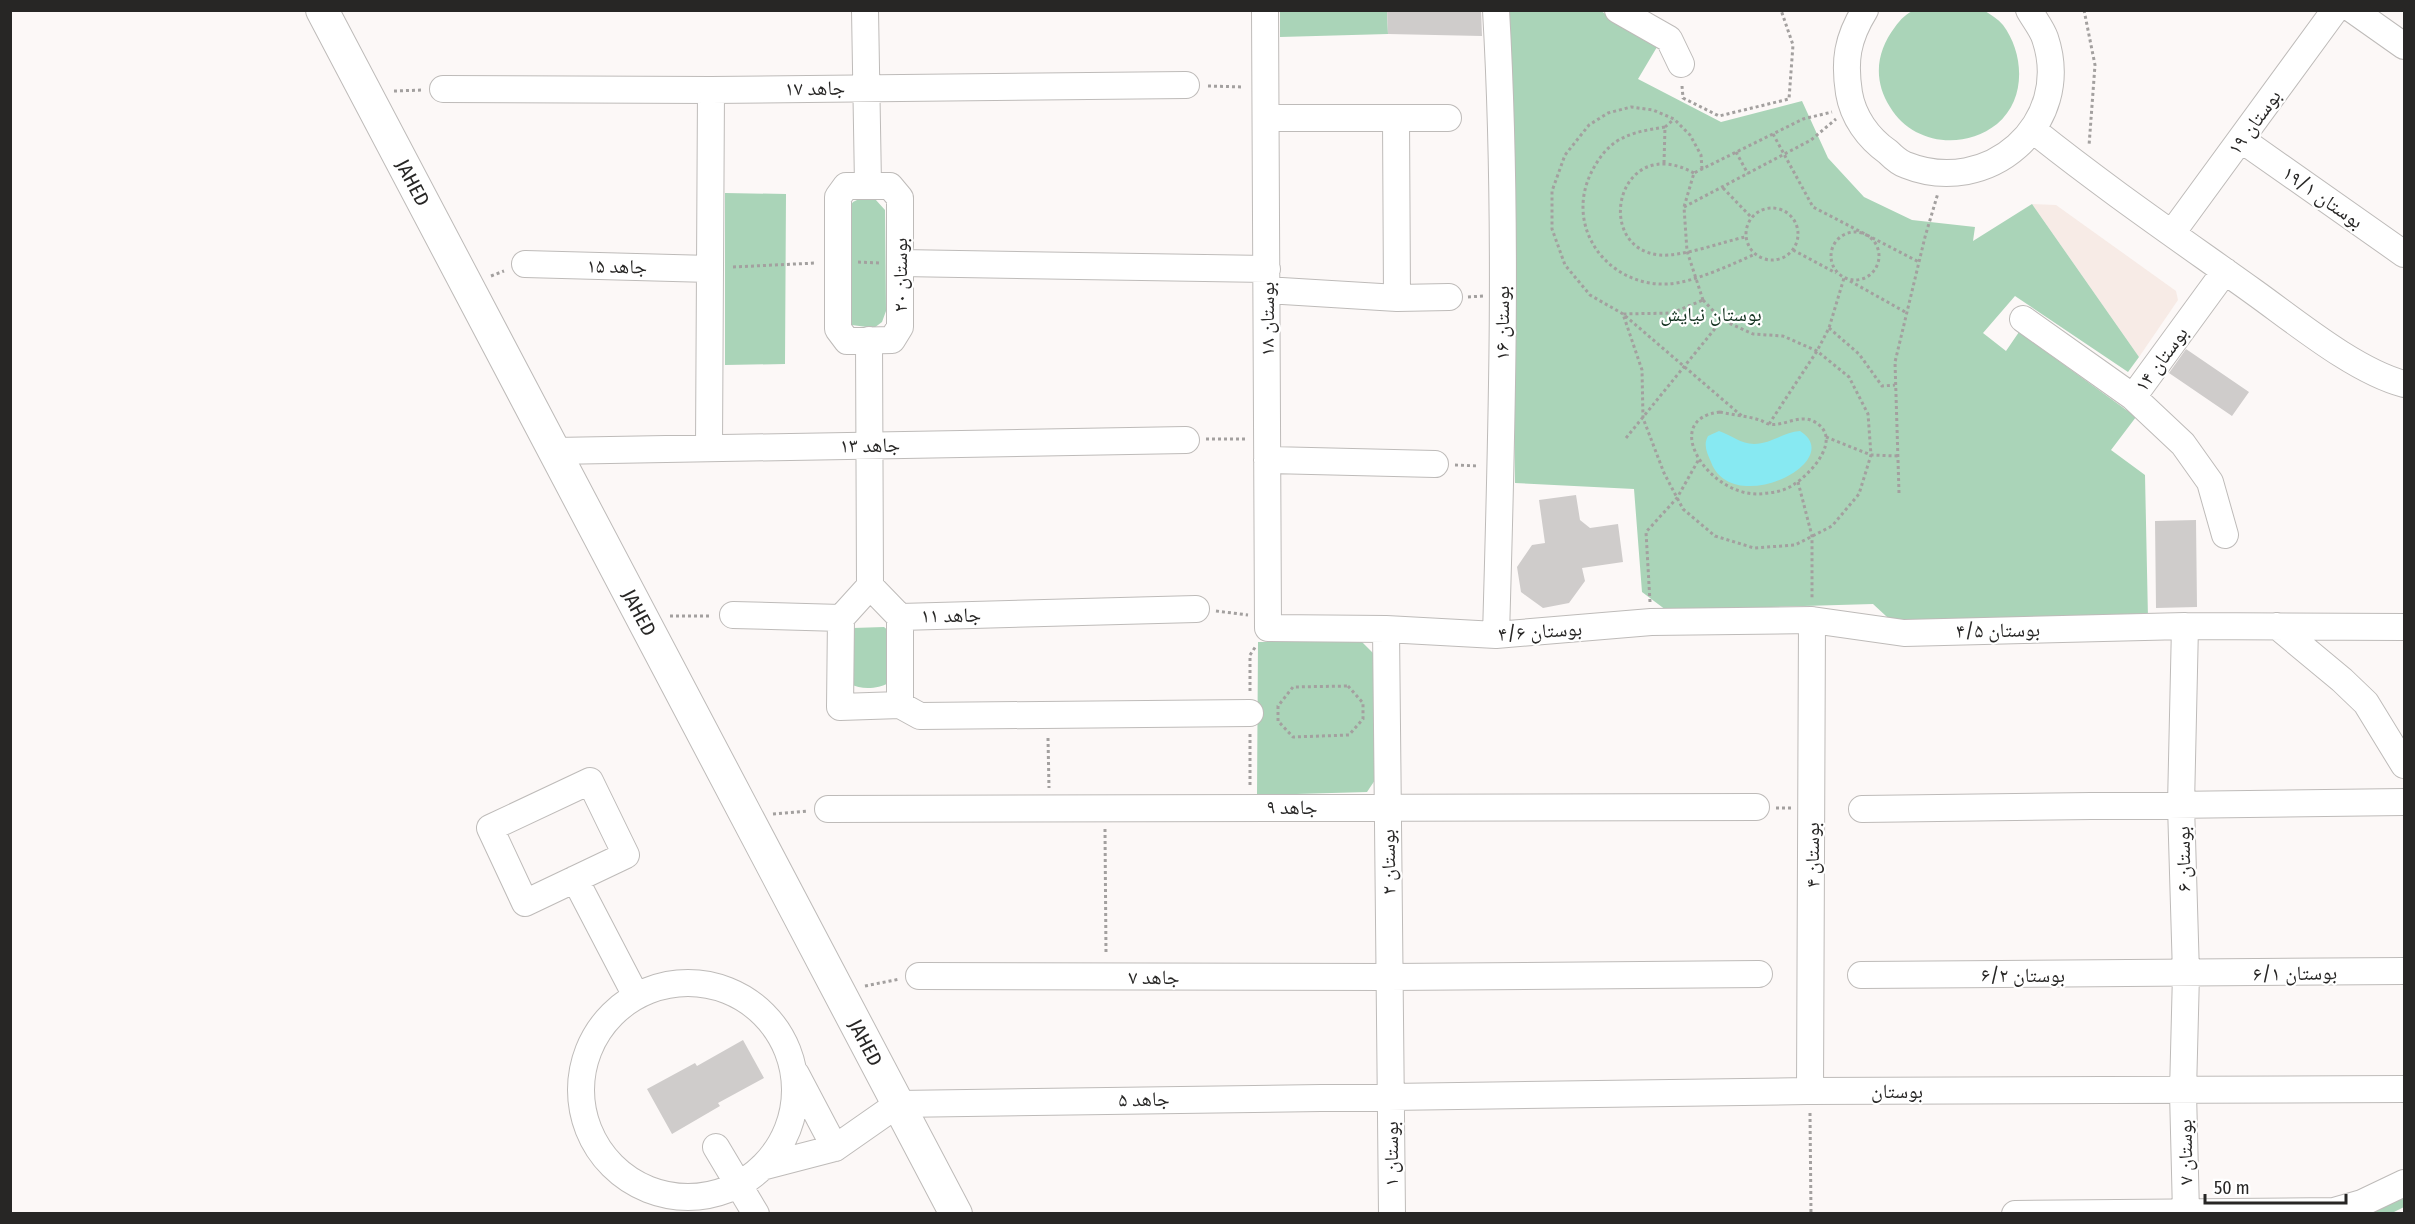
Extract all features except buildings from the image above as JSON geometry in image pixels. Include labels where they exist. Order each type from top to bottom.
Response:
[{"type":"main road","name":"JAHED","points":[[322,10],[956,1214]]},
{"type":"street","points":[[865,10],[868,185]]},
{"type":"street","name":"بوستان ۱۸","points":[[1265,10],[1268,622]]},
{"type":"street","name":"بوستان ۱۶","points":[[1496,10],[1502,118],[1502,296],[1496,636]]},
{"type":"street","points":[[1618,10],[1669,39],[1682,64]]},
{"type":"street","points":[[1864,11],[1854,29],[1845,67],[1851,107],[1872,141],[1905,165],[1944,174],[1984,168],[2019,147],[2042,115],[2051,76],[2045,37],[2029,10]]},
{"type":"street","name":"بوستان ۱۹","points":[[2172,233],[2336,10]]},
{"type":"street","points":[[2353,10],[2404,46]]},
{"type":"street","name":"جاهد ۱۷","points":[[443,89],[711,90],[1186,86]]},
{"type":"street","points":[[709,447],[711,90]]},
{"type":"street","points":[[1266,118],[1448,118]]},
{"type":"street","points":[[1396,118],[1397,297]]},
{"type":"street","points":[[2033,130],[2089,175],[2334,349],[2404,384]]},
{"type":"street","name":"بوستان ۱۹/۱","points":[[2242,140],[2404,254]]},
{"type":"street","name":"بوستان ۲۰","points":[[868,185],[890,186],[900,198],[900,327],[892,340],[847,341],[838,329],[838,197],[846,186],[868,185]]},
{"type":"street","points":[[901,263],[1267,280],[1397,297],[1449,297]]},
{"type":"street","name":"جاهد ۱۵","points":[[525,264],[710,269]]},
{"type":"street","name":"بوستان ۱۴","points":[[2225,271],[2133,397],[2183,444],[2210,482],[2225,535]]},
{"type":"street","points":[[2023,320],[2133,397]]},
{"type":"street","points":[[869,340],[870,586],[840,618],[840,707],[900,705],[920,716],[1250,713]]},
{"type":"street","name":"جاهد ۱۳","points":[[554,451],[1186,440]]},
{"type":"street","points":[[1267,449],[1436,464]]},
{"type":"street","name":"جاهد ۱۱","points":[[870,586],[900,616],[1196,609]]},
{"type":"street","points":[[733,615],[840,618]]},
{"type":"street","points":[[900,616],[900,705]]},
{"type":"street","name":"بوستان ۴/۶","points":[[1268,622],[1496,636],[1651,622],[1812,620]]},
{"type":"street","name":"بوستان ۴/۵","points":[[1812,620],[1904,633],[2185,626],[2404,627]]},
{"type":"street","name":"بوستان ۴","points":[[1810,1091],[1812,620]]},
{"type":"street","name":"بوستان ۶","points":[[2183,1092],[2186,974],[2181,805],[2185,626]]},
{"type":"street","points":[[2277,626],[2366,703],[2404,765]]},
{"type":"street","name":"بوستان ۲","points":[[1386,629],[1390,1095]]},
{"type":"street","points":[[590,781],[626,855],[575,879],[525,903],[490,828],[590,781]]},
{"type":"street","points":[[1862,809],[2404,802]]},
{"type":"street","name":"جاهد ۹","points":[[828,809],[1756,807]]},
{"type":"street","points":[[575,879],[636,996]]},
{"type":"street","name":"بوستان ۶/۱","points":[[2186,974],[2404,971]]},
{"type":"street","name":"جاهد ۷","points":[[919,976],[1389,977],[1760,974]]},
{"type":"street","name":"بوستان ۶/۲","points":[[1861,975],[2186,974]]},
{"type":"street","points":[[793,1068],[796,1090],[790,1122],[776,1151],[762,1167],[740,1183],[716,1193],[690,1197],[664,1194],[640,1185],[618,1171],[600,1152],[588,1129],[581,1104],[581,1078],[585,1062],[598,1030],[615,1011],[636,996],[659,986],[684,982],[709,985],[733,992],[754,1006],[772,1023],[835,1148]]},
{"type":"street","name":"بوستان","points":[[1390,1095],[2404,1089]]},
{"type":"street","name":"بوستان ۷","points":[[2183,1092],[2186,1213]]},
{"type":"street","name":"جاهد ۵","points":[[898,1104],[1390,1095]]},
{"type":"street","name":"بوستان ۱","points":[[1390,1095],[1392,1214]]},
{"type":"street","points":[[762,1167],[835,1148],[898,1104]]},
{"type":"street","points":[[716,1147],[740,1183],[756,1214]]},
{"type":"street","points":[[2015,1214],[2334,1211],[2362,1203],[2404,1183]]},
{"type":"path","points":[[1682,64],[1683,98],[1719,116],[1789,99],[1793,45],[1781,10]]},
{"type":"path","points":[[2084,10],[2095,65],[2089,127],[2089,175]]},
{"type":"path","points":[[1186,86],[1266,88]]},
{"type":"path","points":[[365,92],[443,89]]},
{"type":"path","points":[[1702,169],[1701,155],[1690,135],[1674,119],[1653,110],[1631,107],[1608,113],[1589,125],[1565,155],[1552,191],[1552,229],[1565,265],[1590,295],[1623,314],[1743,417]]},
{"type":"path","points":[[1623,314],[1642,370],[1643,418],[1664,472],[1683,509],[1715,536],[1754,548],[1796,545],[1832,526],[1859,494],[1871,455],[1868,414],[1849,377],[1817,351],[1783,336],[1753,334],[1722,320],[1703,300],[1687,251],[1684,207],[1694,173],[1803,119],[1851,107]]},
{"type":"path","points":[[1684,207],[1811,140],[1851,107]]},
{"type":"path","points":[[1674,119],[1665,128],[1639,131],[1615,142],[1597,160],[1586,183],[1582,209],[1587,234],[1600,256],[1620,274],[1644,283],[1670,285],[1695,278],[1755,254]]},
{"type":"path","points":[[1664,163],[1665,128]]},
{"type":"path","points":[[1773,134],[1813,207],[1919,262]]},
{"type":"path","points":[[1736,152],[1748,174]]},
{"type":"path","points":[[1694,173],[1679,164],[1664,163],[1649,165],[1636,173],[1626,184],[1620,198],[1619,213],[1623,228],[1631,240],[1643,250],[1657,255],[1672,255],[1745,237]]},
{"type":"path","points":[[1899,493],[1895,363],[1919,262],[1944,174]]},
{"type":"path","points":[[1722,187],[1751,217]]},
{"type":"path","points":[[1769,207],[1779,208],[1788,213],[1795,220],[1798,231],[1797,241],[1792,250],[1785,257],[1775,260],[1764,259],[1755,254],[1748,246],[1745,237],[1746,226],[1751,217],[1759,210],[1769,207]]},
{"type":"path","points":[[1848,234],[1866,235],[1878,249],[1879,258],[1876,267],[1870,275],[1862,279],[1844,278],[1836,272],[1832,264],[1833,245],[1839,238],[1848,234]]},
{"type":"path","points":[[1792,250],[1907,313]]},
{"type":"path","points":[[710,269],[838,262],[901,263]]},
{"type":"path","points":[[466,284],[525,264]]},
{"type":"path","points":[[1769,424],[1817,351],[1829,328],[1844,278]]},
{"type":"path","points":[[1449,297],[1502,296]]},
{"type":"path","points":[[1623,314],[1672,313],[1703,300]]},
{"type":"path","points":[[1626,438],[1722,320]]},
{"type":"path","points":[[1829,328],[1859,354],[1882,386],[1895,385]]},
{"type":"path","points":[[1720,412],[1743,417],[1769,424],[1807,418],[1820,425],[1826,437],[1824,451],[1808,474],[1791,487],[1771,494],[1750,494],[1729,488],[1712,476],[1698,459],[1691,440],[1692,431],[1703,417],[1720,412]]},
{"type":"path","points":[[1826,437],[1871,455],[1898,456]]},
{"type":"path","points":[[1186,440],[1267,449]]},
{"type":"path","points":[[1651,622],[1646,532],[1677,498],[1698,459]]},
{"type":"path","points":[[1436,464],[1500,466]]},
{"type":"path","points":[[1798,482],[1812,536],[1812,620]]},
{"type":"path","points":[[1196,609],[1268,622]]},
{"type":"path","points":[[641,616],[733,615]]},
{"type":"path","points":[[1348,686],[1363,703],[1363,711],[1363,719],[1349,735],[1293,737],[1278,721],[1278,706],[1293,687],[1348,686]]},
{"type":"path","points":[[1048,714],[1050,808]]},
{"type":"path","points":[[1105,807],[1106,977]]},
{"type":"path","points":[[747,817],[828,809]]},
{"type":"path","points":[[839,991],[919,976]]},
{"type":"path","points":[[1810,1091],[1811,1214]]},
{"type":"shaded area","points":[[2032,204],[2056,205],[2176,291],[2178,300],[2139,357]]},
{"type":"green space","points":[[1916,10],[1985,11],[2003,25],[2010,36],[2018,62],[2018,89],[2007,114],[1984,133],[1969,138],[1939,140],[1911,129],[1890,107],[1879,76],[1884,46],[1895,27],[1901,19]]},
{"type":"green space","points":[[1280,11],[1387,11],[1388,34],[1280,37]]},
{"type":"green space","name":"بوستان نیایش","points":[[1509,11],[1601,11],[1657,47],[1638,79],[1721,122],[1802,101],[1828,158],[1864,197],[1912,220],[1975,227],[1973,241],[2032,204],[2139,357],[2128,372],[2015,296],[1983,333],[2006,351],[2019,332],[2136,417],[2111,450],[2145,475],[2148,618],[1899,628],[1873,604],[1666,610],[1642,592],[1634,489],[1515,483]]},
{"type":"green space","points":[[725,193],[786,194],[785,364],[725,365]]},
{"type":"green space","points":[[861,198],[875,199],[885,210],[886,311],[882,322],[874,328],[852,325],[848,315],[848,209],[853,202]]},
{"type":"green space","points":[[884,627],[890,632],[888,683],[870,688],[851,684],[853,628]]},
{"type":"green space","points":[[1258,642],[1362,642],[1376,656],[1377,777],[1367,792],[1257,795]]},
{"type":"green space","points":[[2404,1189],[2404,1207],[2392,1213],[2350,1214]]},
{"type":"water","points":[[1719,431],[1740,441],[1754,444],[1800,431],[1811,443],[1809,457],[1798,469],[1781,479],[1761,485],[1741,485],[1723,478],[1708,455],[1706,446],[1708,436]]}]
